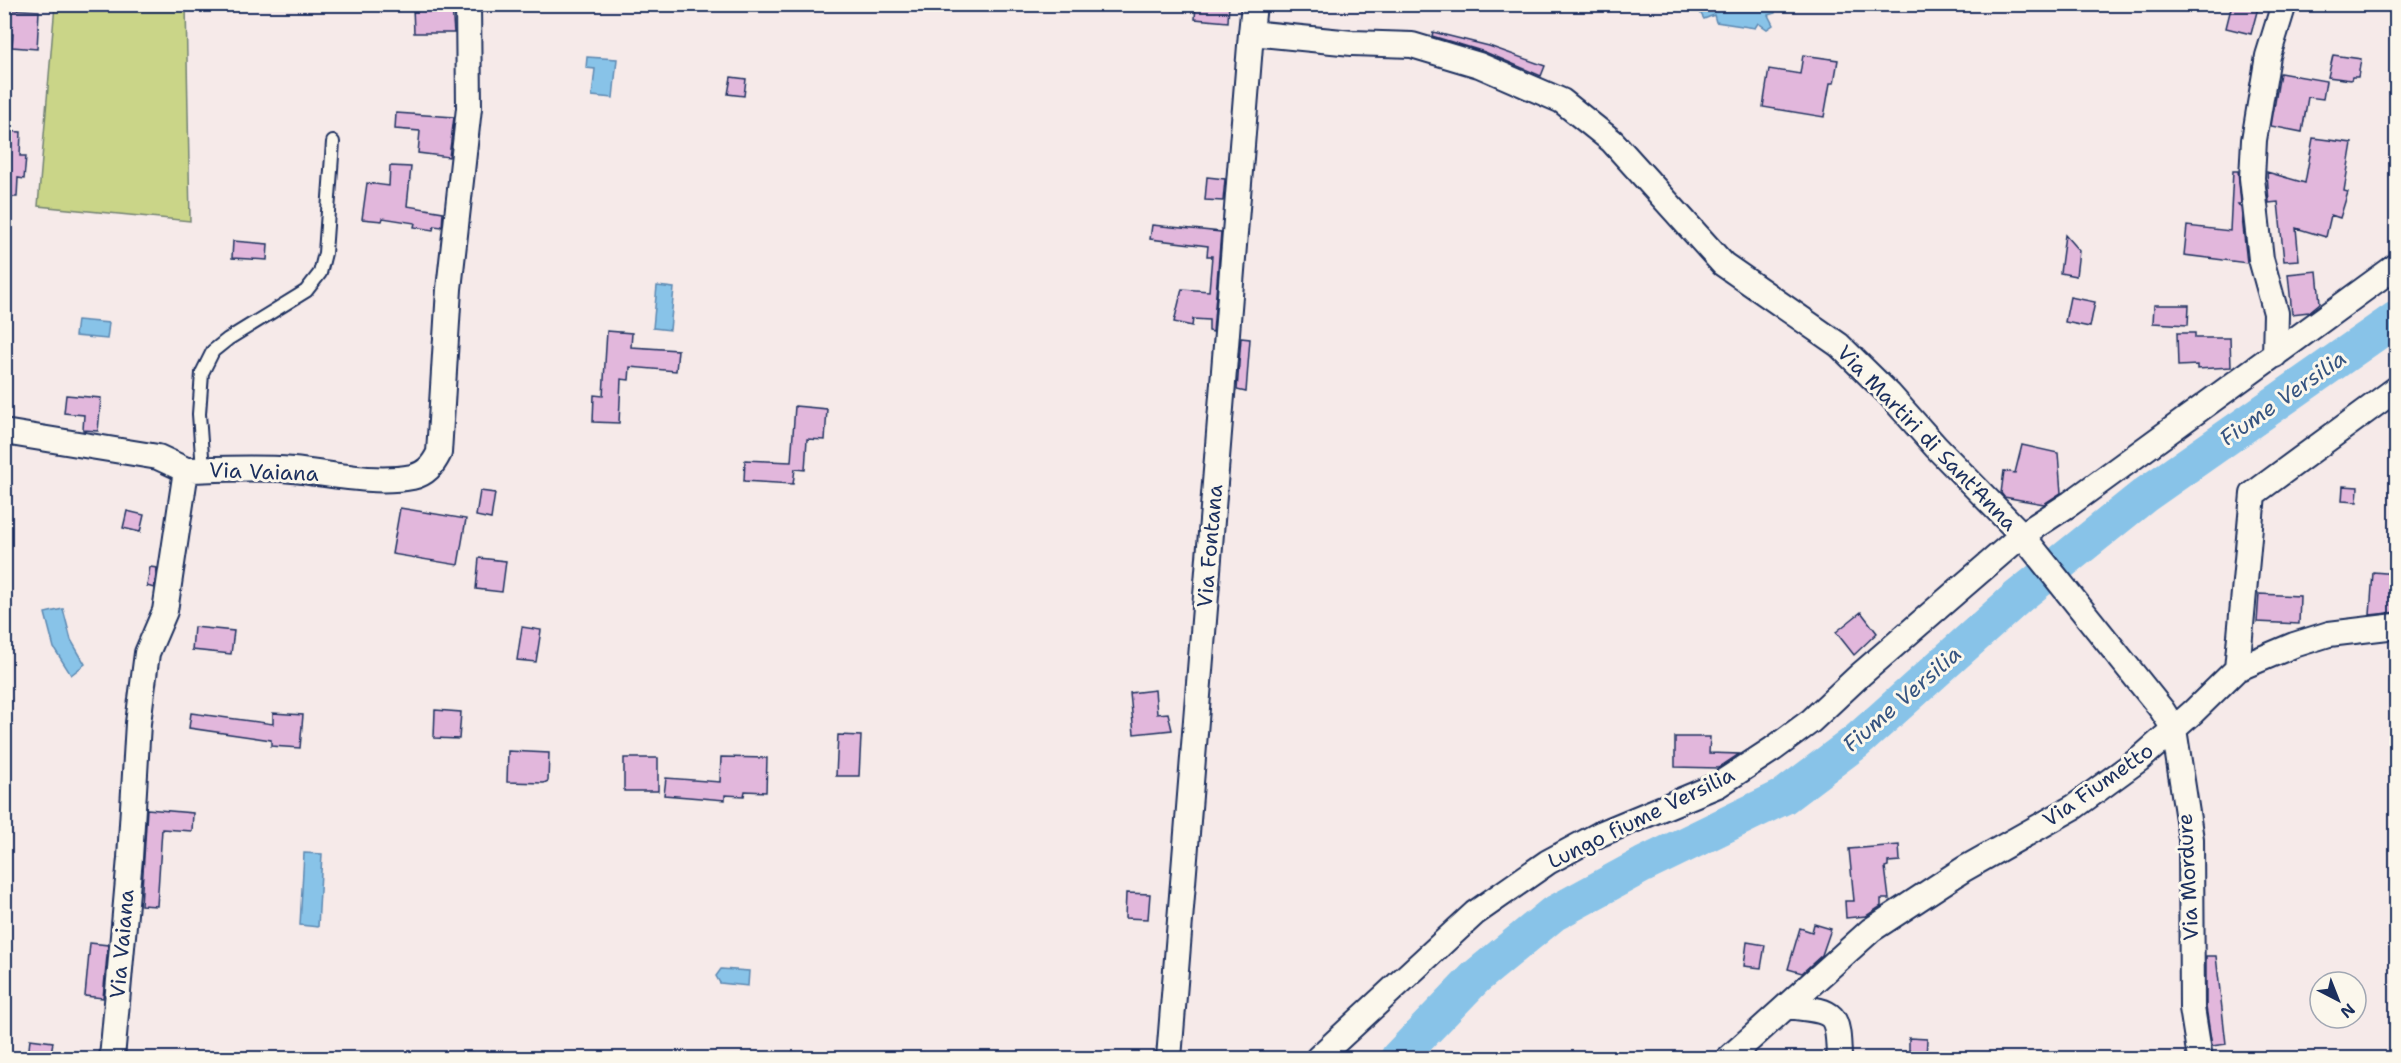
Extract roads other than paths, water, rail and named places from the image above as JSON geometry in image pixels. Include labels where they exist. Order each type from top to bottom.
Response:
[{"type":"street","name":"Via Vaiana","points":[[112,1059],[130,858],[138,723],[147,653],[165,611],[195,470],[290,470],[384,479],[413,477],[423,474],[433,464],[439,453],[449,289],[469,108],[468,4]]},
{"type":"street","points":[[1251,33],[1254,4]]},
{"type":"street","points":[[2275,355],[2276,313],[2261,259],[2252,178],[2254,140],[2266,65],[2284,4]]},
{"type":"street","name":"Via Martiri di Sant'Anna","points":[[1251,33],[1352,43],[1412,45],[1479,65],[1562,101],[1612,141],[1723,264],[1839,345],[1889,394],[1935,447],[2025,539],[2072,502],[2397,266]]},
{"type":"street","name":"Via Fontana","points":[[1169,1059],[1251,33]]},
{"type":"street","points":[[2237,669],[2253,494],[2397,388]]},
{"type":"street","points":[[4,432],[158,457],[195,470]]},
{"type":"street","name":"Via Mordure","points":[[2025,539],[2162,710],[2174,729],[2191,839],[2192,1008],[2200,1059]]},
{"type":"street","name":"Lungo fiume Versilia","points":[[1318,1059],[1475,913],[1548,862],[1600,834],[1718,785],[1802,728],[1897,642],[2025,539]]},
{"type":"street","name":"Via Fiumetto","points":[[1729,1059],[1871,930],[1964,869],[2074,807],[2141,758],[2237,669],[2294,645],[2329,634],[2397,626]]},
{"type":"street","points":[[1787,1006],[1822,1011],[1834,1018],[1839,1030],[1839,1059]]},
{"type":"lane","points":[[195,470],[202,373],[213,351],[228,339],[306,291],[320,273],[325,253],[333,142]]},
{"type":"water","points":[[1707,5],[1776,5],[1775,13],[1768,15],[1773,25],[1767,29],[1758,23],[1755,28],[1716,22],[1714,15],[1704,19],[1700,12],[1709,8]]},
{"type":"water","points":[[587,57],[617,59],[613,98],[592,96],[595,69],[586,68]]},
{"type":"water","points":[[657,286],[674,288],[670,330],[653,328]]},
{"type":"water","points":[[77,320],[109,323],[107,339],[75,336]]},
{"type":"water","points":[[63,609],[71,640],[85,664],[71,675],[54,648],[45,613]]},
{"type":"water","points":[[304,853],[322,854],[318,927],[300,925]]},
{"type":"water","points":[[721,969],[749,971],[748,986],[720,983],[716,976]]},
{"type":"waterway","name":"Fiume Versilia","points":[[1398,1058],[1476,977],[1553,914],[1643,865],[1783,797],[1856,742],[2018,597],[2145,495],[2396,319]]}]
